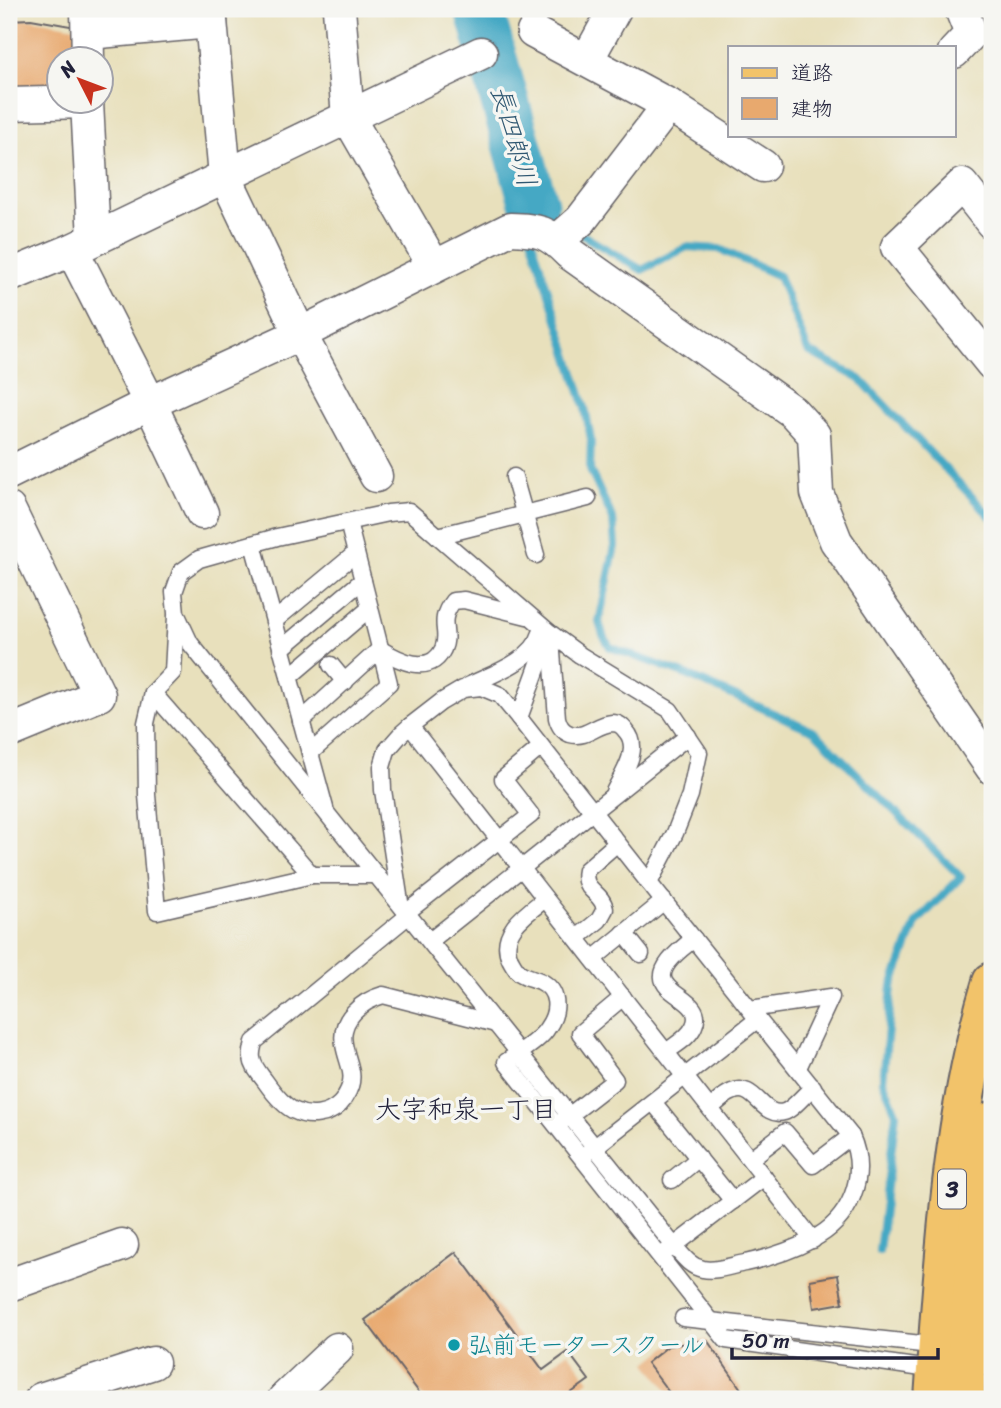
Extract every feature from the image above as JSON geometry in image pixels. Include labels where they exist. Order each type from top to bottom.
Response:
[{"type":"main road","name":"3","points":[[951,1373],[957,1137],[980,1022],[992,982]]},
{"type":"main road","name":"3","points":[[951,1373],[992,1121]]},
{"type":"street","points":[[339,9],[348,117],[434,267]]},
{"type":"street","points":[[587,60],[614,9]]},
{"type":"street","points":[[956,50],[971,34],[961,9]]},
{"type":"street","points":[[88,34],[211,16],[225,176],[300,334],[376,476]]},
{"type":"street","points":[[533,32],[669,105],[763,166]]},
{"type":"street","points":[[9,276],[83,245],[481,53]]},
{"type":"street","points":[[9,104],[46,103]]},
{"type":"street","points":[[9,473],[434,267],[550,231],[669,105]]},
{"type":"street","points":[[87,116],[83,245],[150,403],[202,513]]},
{"type":"street","points":[[992,223],[962,185],[897,247],[992,363]]},
{"type":"street","points":[[550,231],[569,253],[793,412],[814,435],[817,493],[836,541],[992,768]]},
{"type":"street","points":[[9,509],[99,695],[9,732]]},
{"type":"street","points":[[9,1285],[122,1245]]},
{"type":"street","points":[[284,1399],[337,1349]]},
{"type":"street","points":[[41,1399],[153,1363]]},
{"type":"lane","points":[[514,477],[536,555]]},
{"type":"lane","points":[[438,536],[587,498]]},
{"type":"lane","points":[[377,875],[312,875],[157,911],[147,795],[146,723],[153,693],[173,672],[176,613],[174,592],[181,572],[199,559],[253,544],[388,513],[409,511],[541,625],[580,655],[670,710],[699,753],[690,795],[676,833],[649,883]]},
{"type":"lane","points":[[310,753],[389,684],[348,522]]},
{"type":"lane","points":[[253,544],[326,814]]},
{"type":"lane","points":[[274,621],[356,553]]},
{"type":"lane","points":[[281,649],[363,580]]},
{"type":"lane","points":[[380,649],[408,664],[422,664],[435,659],[443,648],[445,611],[453,601],[464,600],[541,625]]},
{"type":"lane","points":[[289,677],[370,608]]},
{"type":"lane","points":[[176,613],[190,643],[519,1052],[563,1120],[660,1256],[726,1340],[951,1373]]},
{"type":"lane","points":[[405,911],[383,790],[382,767],[387,750],[410,726],[441,702],[520,660],[532,650],[541,636],[541,625]]},
{"type":"lane","points":[[519,718],[541,625]]},
{"type":"lane","points":[[541,625],[556,718],[562,729],[581,736],[611,723],[619,724],[630,736],[631,757],[612,797]]},
{"type":"lane","points":[[301,721],[380,649]]},
{"type":"lane","points":[[331,665],[345,682]]},
{"type":"lane","points":[[463,689],[481,687],[500,695],[813,1087],[850,1136],[856,1149],[856,1191],[831,1226],[813,1240],[769,1257],[703,1269],[688,1262],[588,1152]]},
{"type":"lane","points":[[153,693],[312,875]]},
{"type":"lane","points":[[410,726],[813,1240]]},
{"type":"lane","points":[[430,941],[688,736]]},
{"type":"lane","points":[[496,1024],[383,995],[371,998],[358,1006],[346,1024],[343,1042],[352,1075],[349,1090],[341,1104],[325,1114],[310,1115],[294,1111],[268,1085],[254,1066],[251,1055],[254,1042],[405,911],[531,815],[503,779],[541,747]]},
{"type":"lane","points":[[577,938],[599,920],[605,909],[604,901],[586,884],[586,870],[617,843]]},
{"type":"lane","points":[[519,1052],[547,1030],[556,1011],[555,996],[549,986],[519,972],[513,965],[508,953],[508,940],[514,926],[545,899]]},
{"type":"lane","points":[[593,959],[664,901]]},
{"type":"lane","points":[[624,933],[641,954]]},
{"type":"lane","points":[[666,1052],[687,1036],[694,1027],[696,1018],[695,1010],[689,1002],[666,988],[664,970],[674,955],[694,939]]},
{"type":"lane","points":[[563,1120],[615,1080],[580,1033],[623,997]]},
{"type":"lane","points":[[588,1152],[685,1077],[754,1014],[831,997],[798,1068]]},
{"type":"lane","points":[[710,1108],[738,1090],[754,1095],[769,1111],[784,1112],[813,1087]]},
{"type":"lane","points":[[653,1102],[733,1200]]},
{"type":"lane","points":[[750,1159],[785,1132],[813,1166],[850,1136]]},
{"type":"lane","points":[[672,1180],[699,1158]]},
{"type":"lane","points":[[660,1256],[764,1177]]},
{"type":"lane","points":[[683,1318],[711,1321],[951,1373]]},
{"type":"building","points":[[31,19],[76,27],[77,46],[46,46],[46,97],[9,96],[9,20]]},
{"type":"building","name":"弘前モータースクール","points":[[456,1252],[543,1370],[568,1352],[589,1380],[565,1399],[424,1399],[365,1320]]},
{"type":"building","points":[[838,1275],[843,1303],[814,1308],[810,1280]]},
{"type":"building","points":[[707,1340],[741,1389],[729,1399],[674,1399],[647,1363],[668,1346]]},
{"type":"waterway","name":"長四郎川","points":[[479,9],[534,205]]},
{"type":"waterway","name":"長四郎川","points":[[526,221],[523,210],[534,205],[565,224]]},
{"type":"waterway","name":"長四郎川","points":[[579,233],[642,270],[687,247],[719,249],[779,276],[808,351],[860,379],[992,518]]},
{"type":"waterway","points":[[531,237],[585,408],[591,439],[590,470],[613,519],[615,546],[599,622],[610,647],[689,676],[814,731],[961,877],[916,923],[892,986],[883,1081],[896,1113],[879,1251]]},
{"type":"place","name":"弘前モータースクール","points":[[454,1345]]},
{"type":"district","name":"大字和泉一丁目","points":[[466,1109]]}]
